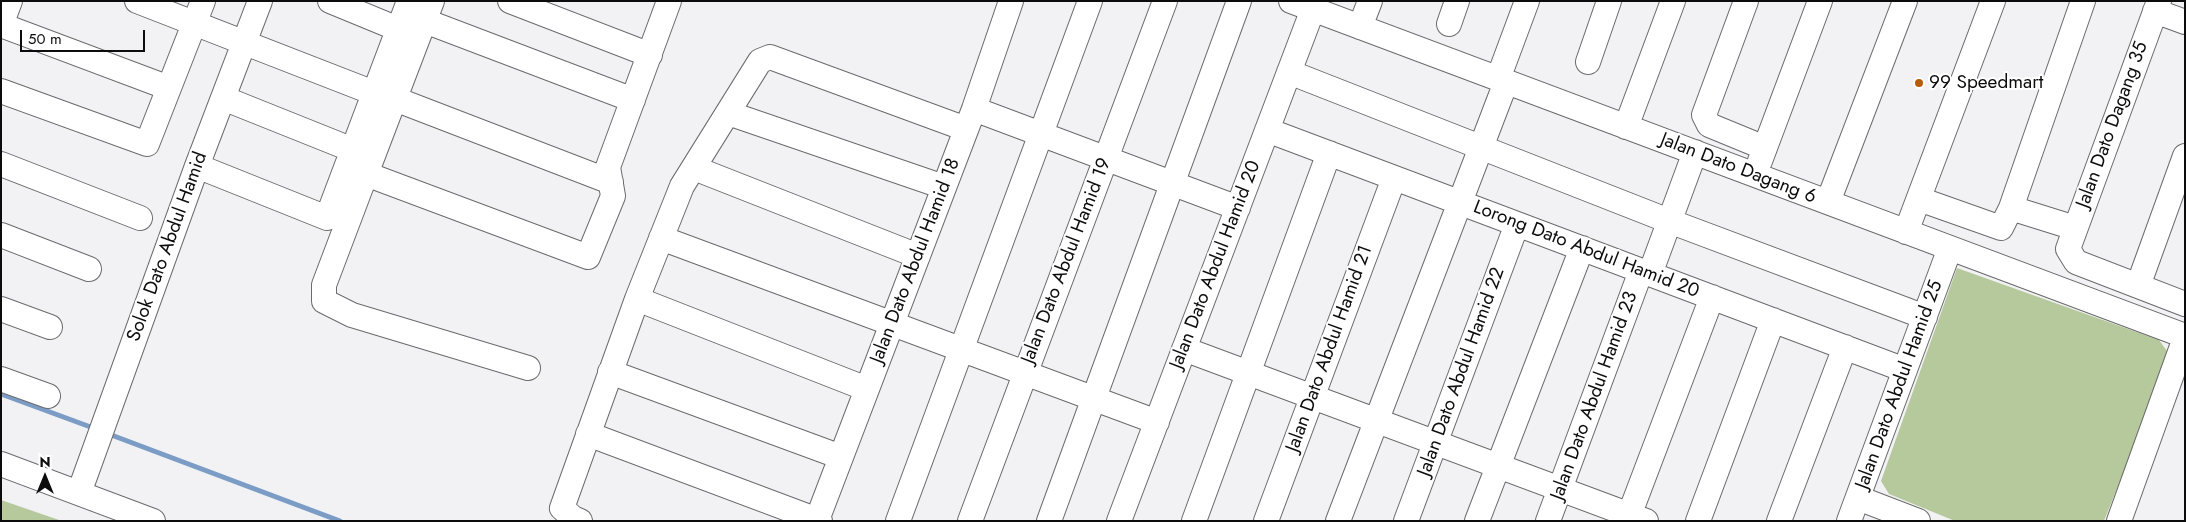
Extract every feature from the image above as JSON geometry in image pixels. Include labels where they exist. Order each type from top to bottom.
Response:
[{"type":"street","points":[[10,1],[1,25],[169,88]]},
{"type":"street","points":[[136,1],[611,182]]},
{"type":"street","points":[[1,91],[147,144],[203,1]]},
{"type":"street","name":"Solok Dato Abdul Hamid","points":[[79,493],[197,166],[260,1]]},
{"type":"street","points":[[330,1],[398,29]]},
{"type":"street","points":[[409,1],[398,29],[366,174],[324,285],[324,301],[352,315],[528,368]]},
{"type":"street","points":[[510,1],[650,55]]},
{"type":"street","points":[[366,174],[588,257],[613,196],[608,167],[669,1]]},
{"type":"street","name":"Jalan Dato Abdul Hamid 18","points":[[819,520],[841,457],[970,119],[1011,1]]},
{"type":"street","points":[[898,521],[1090,1]]},
{"type":"street","name":"Jalan Dato Abdul Hamid 19","points":[[970,521],[1165,1]]},
{"type":"street","points":[[1049,521],[1092,398],[1239,1]]},
{"type":"street","name":"Jalan Dato Dagang 6","points":[[1291,1],[2185,337]]},
{"type":"street","points":[[1360,27],[1370,1]]},
{"type":"street","points":[[1449,24],[1457,1]]},
{"type":"street","points":[[1338,521],[1481,147],[1527,1]]},
{"type":"street","points":[[1588,62],[1609,1]]},
{"type":"street","points":[[1626,127],[1673,1]]},
{"type":"street","points":[[1746,1],[1704,115],[1709,125],[1765,148]]},
{"type":"street","points":[[1755,175],[1820,1]]},
{"type":"street","points":[[1828,202],[1905,1]]},
{"type":"street","points":[[1906,232],[1993,1]]},
{"type":"street","points":[[1919,199],[2001,228],[2011,208],[2076,3]]},
{"type":"street","points":[[2157,6],[2185,22]]},
{"type":"street","name":"Jalan Dato Dagang 35","points":[[2072,238],[2157,6]]},
{"type":"street","name":"Jalan Dato Abdul Hamid 20","points":[[1119,521],[1313,10]]},
{"type":"street","points":[[197,166],[327,218],[352,150],[384,96],[428,11],[633,100]]},
{"type":"street","points":[[580,521],[573,518],[562,508],[637,299],[682,186],[760,60],[770,57],[970,119],[1042,135],[1238,208]]},
{"type":"street","points":[[1289,72],[1669,221],[1925,317]]},
{"type":"street","points":[[223,98],[352,150]]},
{"type":"street","points":[[728,113],[944,187]]},
{"type":"street","name":"Lorong Dato Abdul Hamid 20","points":[[1267,130],[1905,370]]},
{"type":"street","name":"Jalan Dato Abdul Hamid 23","points":[[1548,521],[1695,152]]},
{"type":"street","points":[[1194,521],[1329,153]]},
{"type":"street","points":[[2138,286],[2185,156]]},
{"type":"street","points":[[1,164],[140,218]]},
{"type":"street","points":[[694,168],[918,256]]},
{"type":"street","name":"Jalan Dato Abdul Hamid 21","points":[[1266,521],[1394,178]]},
{"type":"street","points":[[2011,208],[2072,238],[2076,262],[2185,304]]},
{"type":"street","name":"Jalan Dato Abdul Hamid 22","points":[[1406,521],[1517,224]]},
{"type":"street","points":[[1,235],[89,269]]},
{"type":"street","points":[[661,238],[1157,422]]},
{"type":"street","points":[[1478,521],[1582,248]]},
{"type":"street","name":"Jalan Dato Abdul Hamid 25","points":[[1849,521],[1950,248]]},
{"type":"street","points":[[1184,349],[1436,442],[1634,519],[1712,297]]},
{"type":"street","points":[[637,299],[867,389]]},
{"type":"street","points":[[1,309],[50,327]]},
{"type":"street","points":[[1698,521],[1773,320]]},
{"type":"street","points":[[2119,521],[2185,337]]},
{"type":"street","points":[[1779,521],[1845,347]]},
{"type":"street","points":[[610,372],[841,457]]},
{"type":"street","points":[[1,379],[48,396]]},
{"type":"street","points":[[588,434],[819,520]]},
{"type":"street","points":[[1,464],[154,521]]},
{"type":"street","points":[[1858,498],[1918,521]]},
{"type":"green space","points":[[1957,268],[2159,340],[2170,355],[2104,521],[1955,521],[1889,494],[1881,481]]},
{"type":"green space","points":[[1,500],[62,521],[1,521]]},
{"type":"waterway","points":[[1,394],[96,429]]},
{"type":"waterway","points":[[106,433],[340,521]]},
{"type":"place","name":"99 Speedmart","points":[[1919,83]]}]
